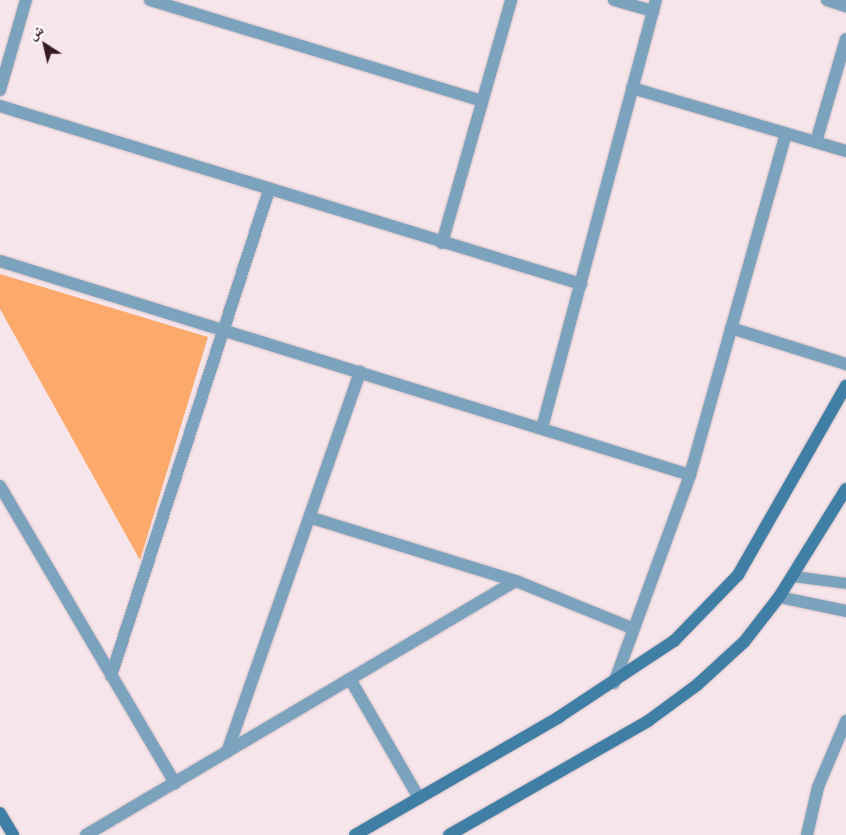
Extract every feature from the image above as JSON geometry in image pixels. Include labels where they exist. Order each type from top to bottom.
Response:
[{"type":"street","points":[[150,0],[482,102]]},
{"type":"street","points":[[442,243],[511,0]]},
{"type":"street","points":[[542,428],[654,6],[614,0]]},
{"type":"street","points":[[827,0],[846,6]]},
{"type":"street","points":[[0,90],[22,1]]},
{"type":"street","points":[[816,142],[846,39]]},
{"type":"street","points":[[632,88],[846,151]]},
{"type":"street","points":[[0,106],[269,190],[581,284]]},
{"type":"street","points":[[614,683],[632,628],[690,475],[786,134]]},
{"type":"street","points":[[111,676],[269,190]]},
{"type":"street","points":[[0,261],[690,475]]},
{"type":"street","points":[[731,328],[846,364]]},
{"type":"street","points":[[227,752],[312,518],[360,372]]},
{"type":"street","points":[[355,835],[614,683],[674,641],[738,575],[846,386]]},
{"type":"street","points":[[0,486],[175,784]]},
{"type":"street","points":[[449,835],[648,721],[697,685],[744,642],[779,597],[846,489]]},
{"type":"street","points":[[312,518],[516,581],[632,628]]},
{"type":"street","points":[[86,835],[516,581]]},
{"type":"street","points":[[779,597],[846,611]]},
{"type":"street","points":[[350,679],[419,798]]},
{"type":"street","points":[[806,835],[818,787],[846,721]]},
{"type":"street","points":[[0,813],[13,835]]},
{"type":"lane","points":[[793,576],[846,583]]},
{"type":"shaded area","points":[[0,274],[208,337],[140,560],[0,309]]}]
